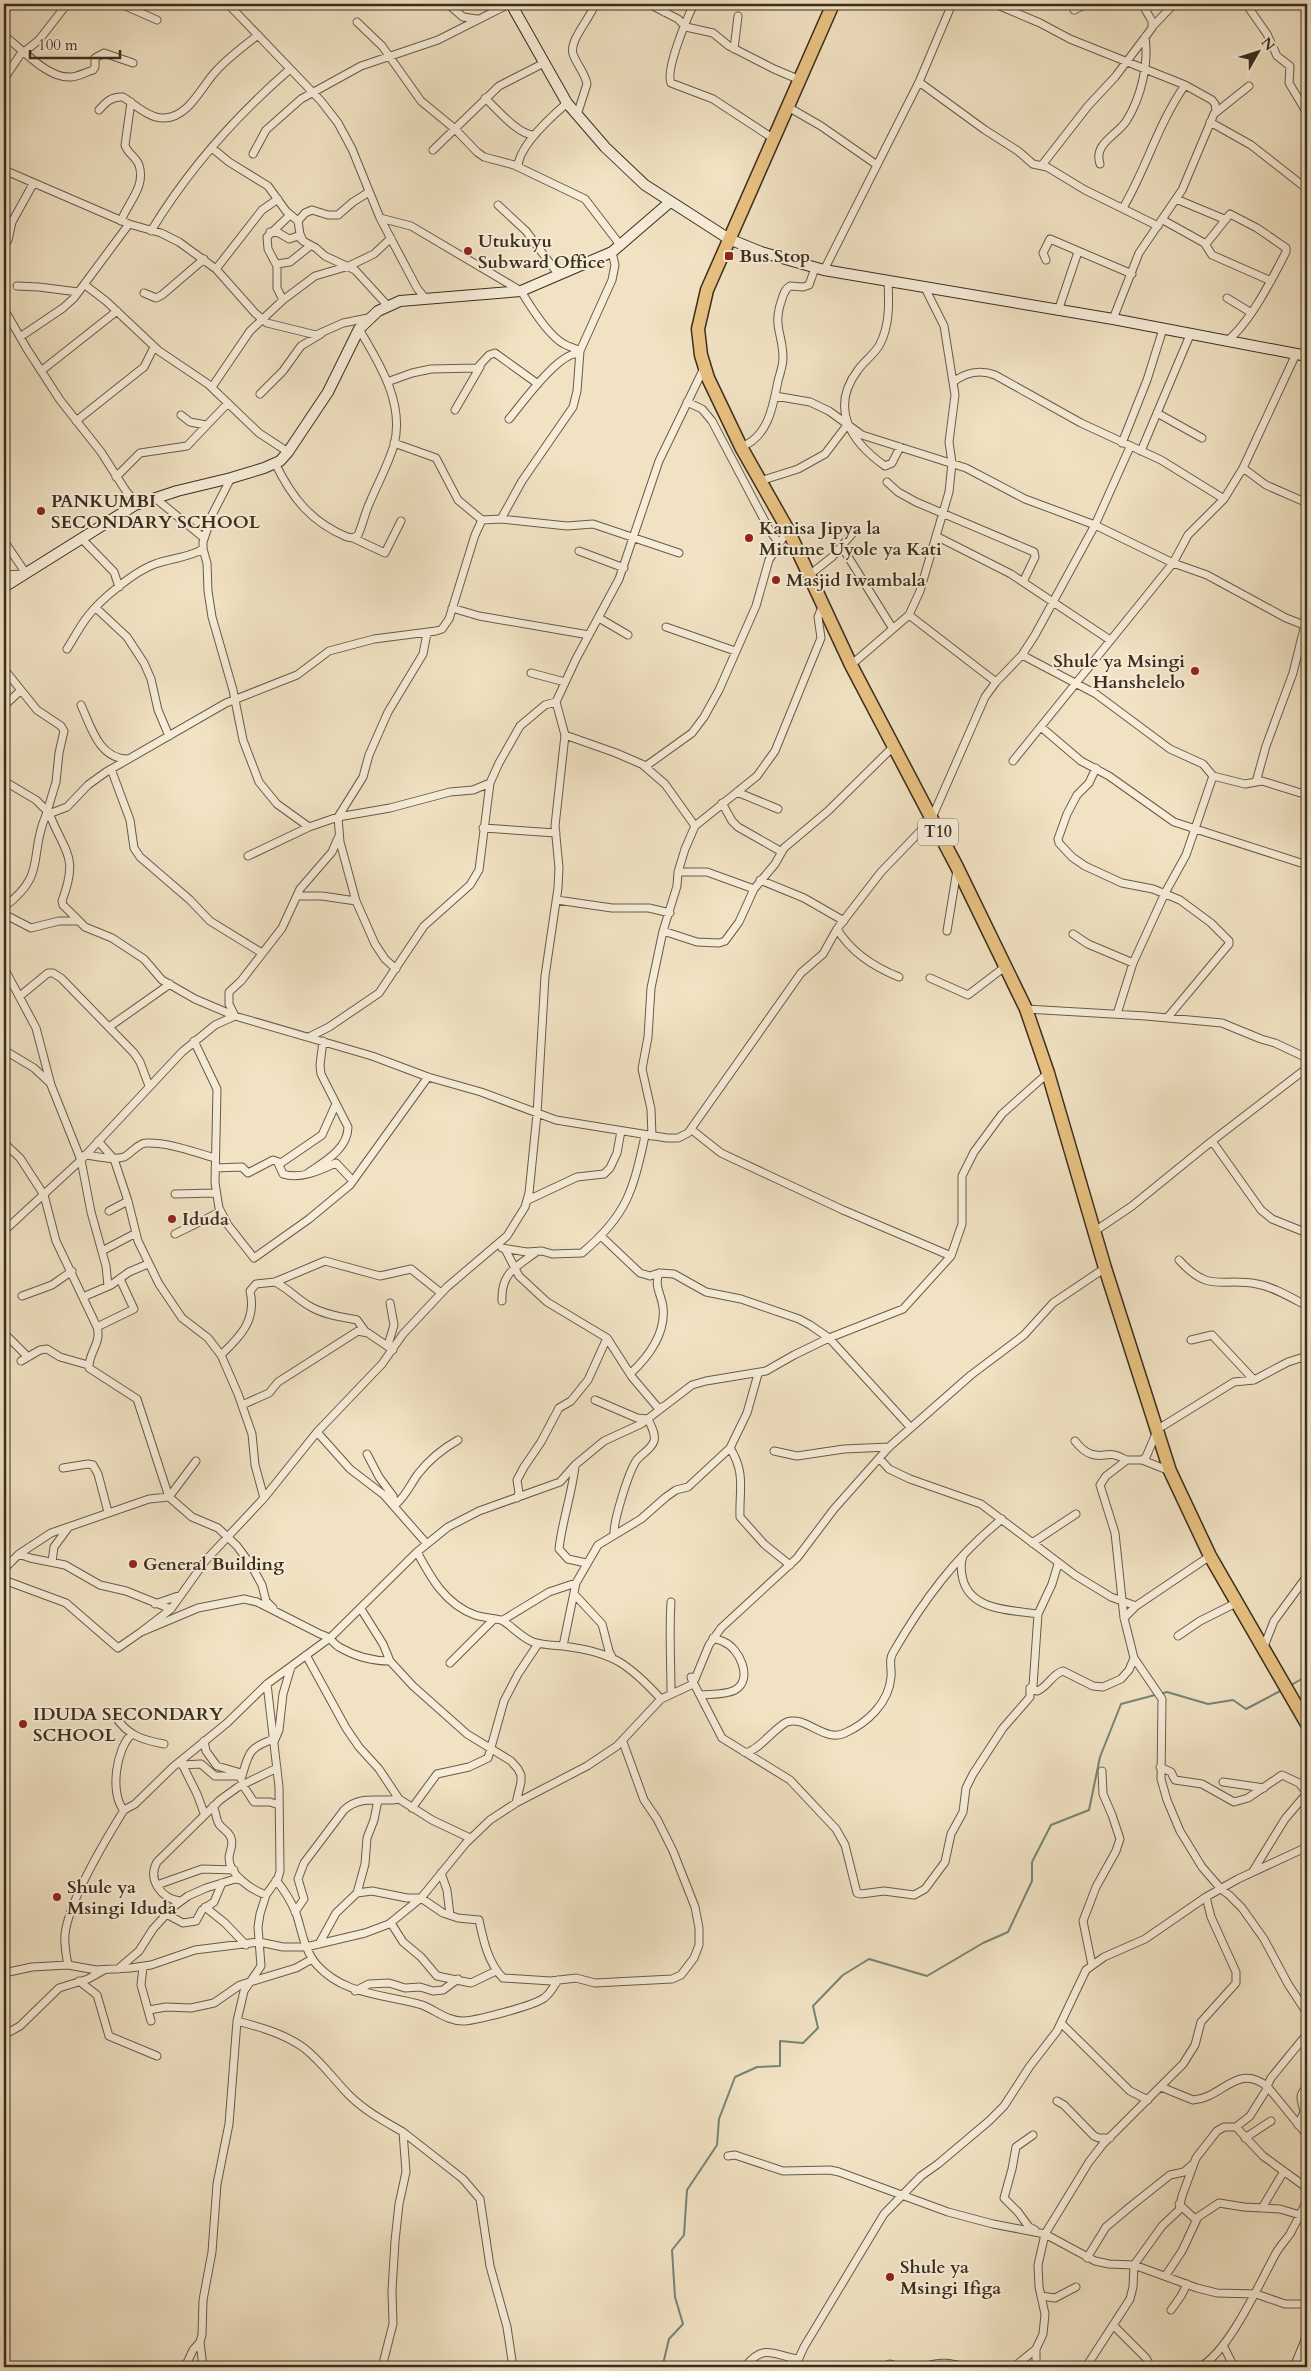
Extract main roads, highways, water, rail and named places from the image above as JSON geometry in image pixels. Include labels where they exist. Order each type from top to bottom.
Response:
[{"type":"highway","name":"T10","points":[[833,4],[710,282],[700,314],[699,343],[704,368],[741,447],[788,530],[850,665],[957,867],[1026,1009],[1048,1073],[1105,1268],[1170,1471],[1210,1556],[1307,1724]]},
{"type":"waterway","points":[[1291,1685],[1307,1676]]},
{"type":"waterway","points":[[1160,1694],[1167,1692],[1208,1704],[1233,1700],[1246,1709],[1282,1690]]},
{"type":"waterway","points":[[660,2367],[663,2364],[669,2339],[683,2324],[675,2297],[672,2250],[684,2235],[687,2190],[717,2145],[719,2119],[735,2077],[757,2067],[780,2066],[780,2041],[803,2043],[818,2028],[813,2006],[843,1975],[869,1959],[927,1976],[983,1943],[1008,1932],[1032,1881],[1032,1862],[1051,1825],[1089,1810],[1100,1757],[1121,1704],[1155,1695]]},
{"type":"place","name":"Utukuyu Subward Office","points":[[468,251]]},
{"type":"place","name":"Bus Stop","points":[[729,256]]},
{"type":"place","name":"PANKUMBI SECONDARY SCHOOL","points":[[41,511]]},
{"type":"place","name":"Kanisa Jipya la Mitume Uyole ya Kati","points":[[749,538]]},
{"type":"place","name":"Masjid Iwambala","points":[[776,580]]},
{"type":"place","name":"Shule ya Msingi Hanshelelo","points":[[1195,671]]},
{"type":"place","name":"Iduda","points":[[172,1219]]},
{"type":"place","name":"General Building","points":[[133,1564]]},
{"type":"place","name":"IDUDA SECONDARY SCHOOL","points":[[23,1724]]},
{"type":"place","name":"Shule ya Msingi Iduda","points":[[57,1897]]},
{"type":"place","name":"Shule ya Msingi Ifiga","points":[[890,2277]]}]
